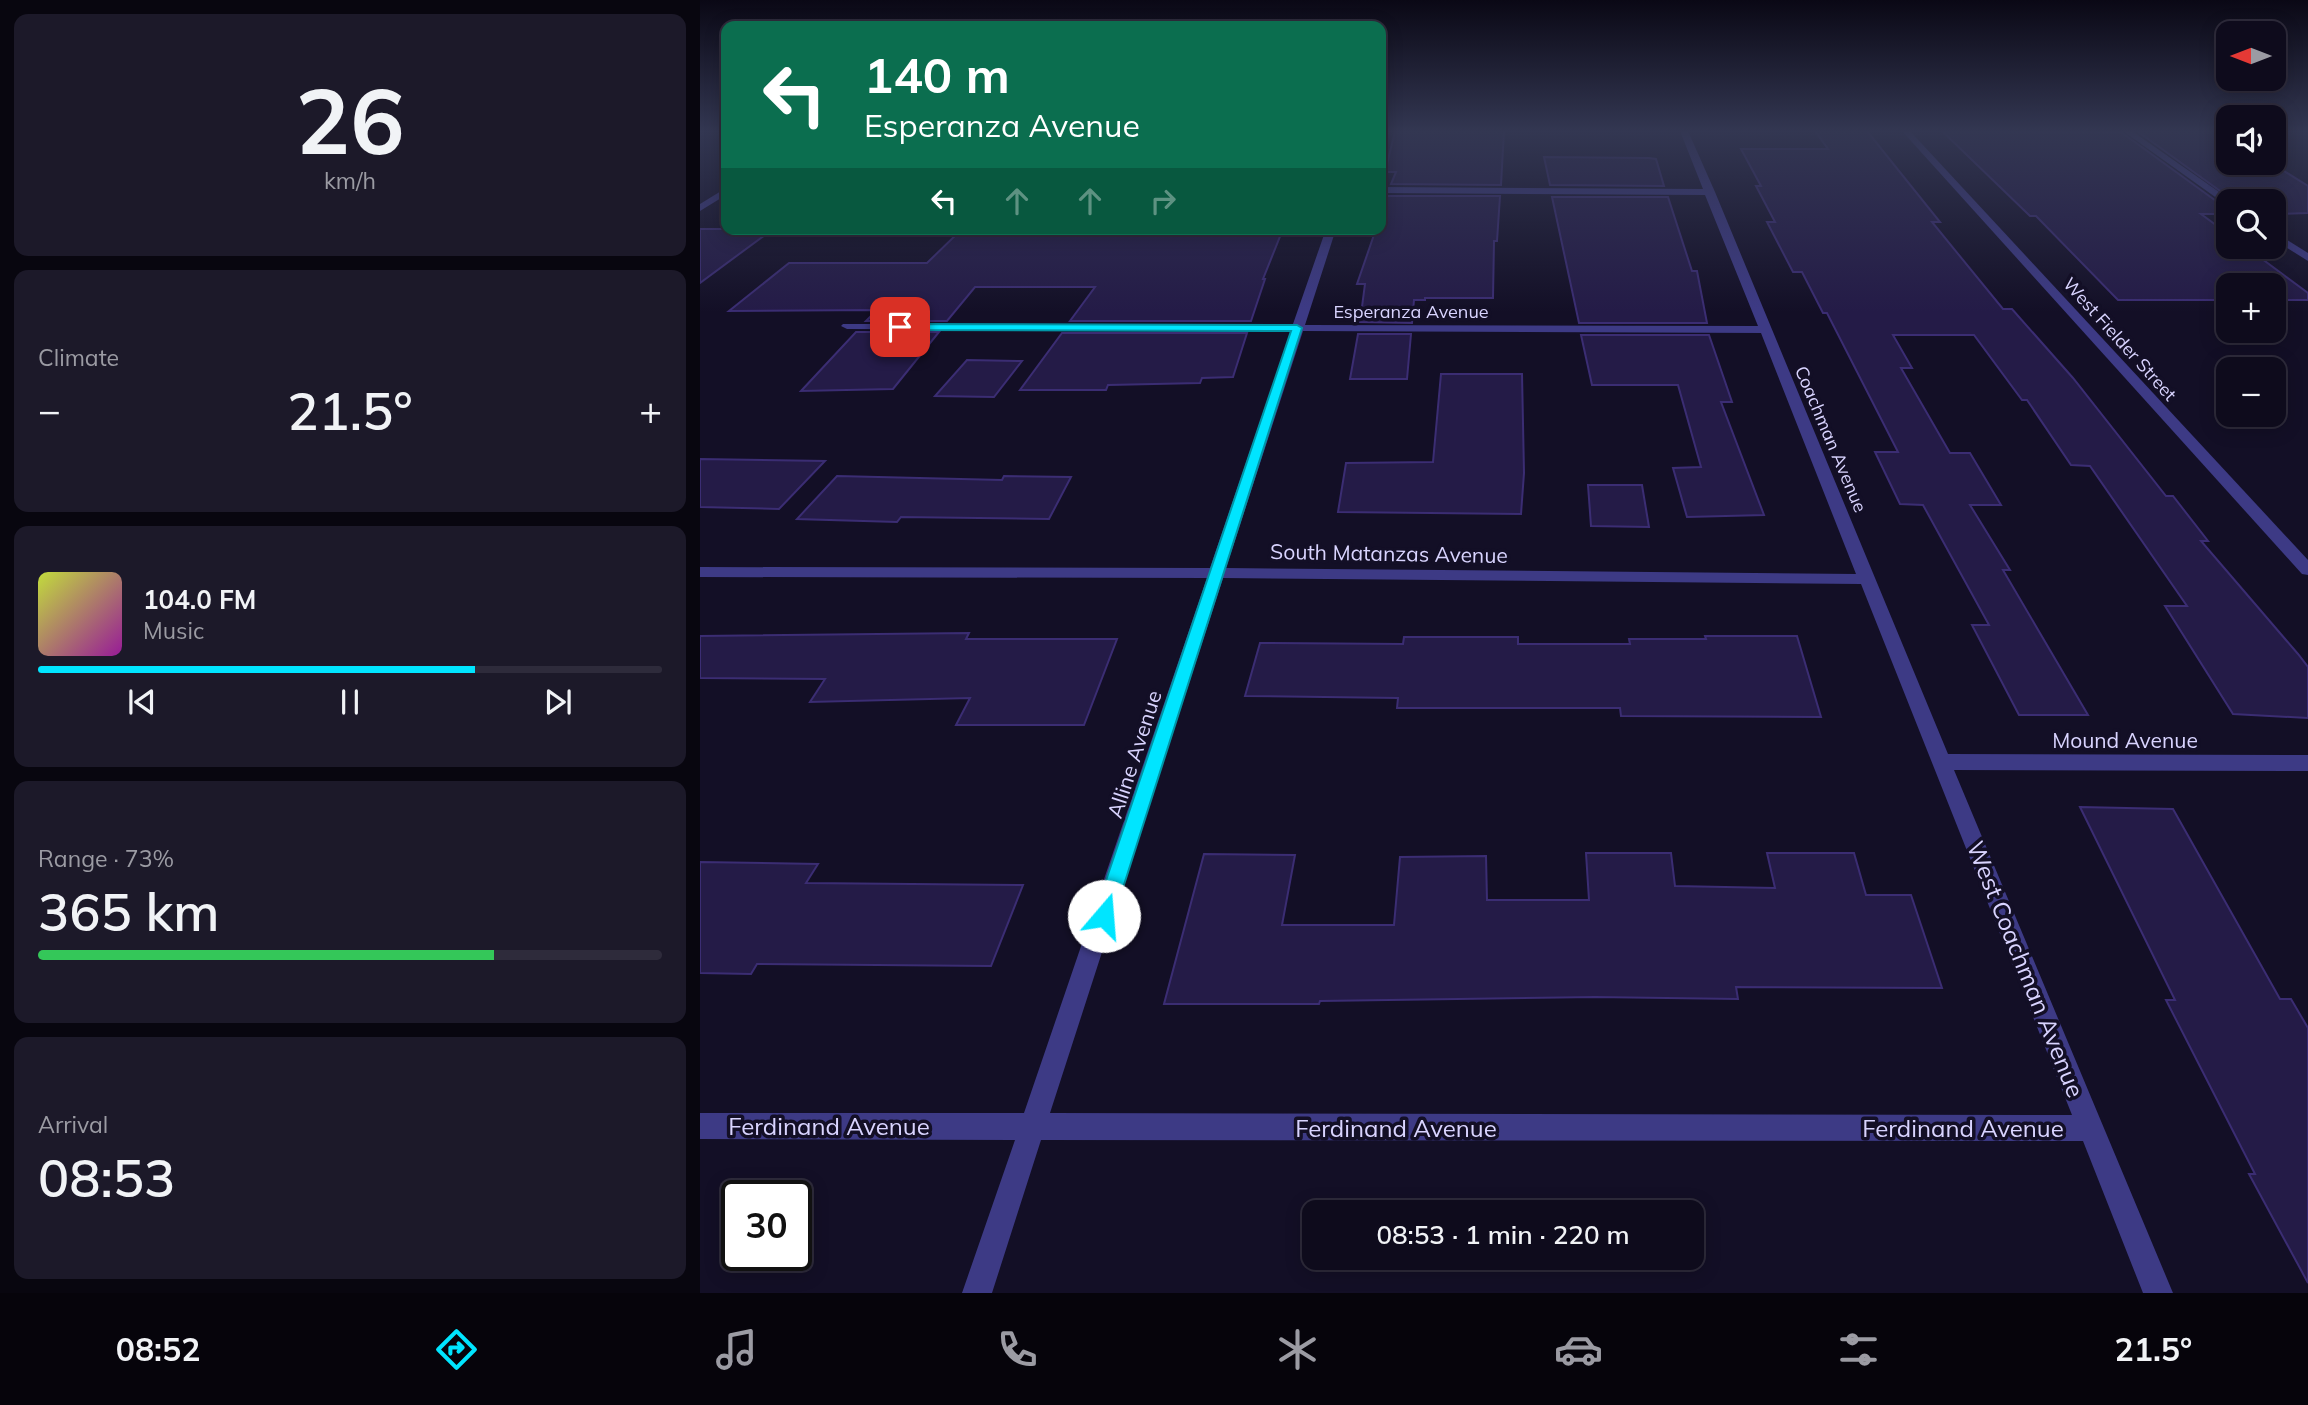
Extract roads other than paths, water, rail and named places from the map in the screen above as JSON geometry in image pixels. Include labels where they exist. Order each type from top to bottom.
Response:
[{"type":"street","points":[[1601,191],[1710,192]]},
{"type":"street","name":"West Fielder Street","points":[[1961,191],[2308,570]]},
{"type":"street","name":"Coachman Avenue","points":[[1710,192],[1941,762]]},
{"type":"street","points":[[700,208],[721,194]]},
{"type":"street","name":"Alline Avenue","points":[[977,1293],[1219,573],[1329,235]]},
{"type":"street","points":[[2286,243],[2308,258]]},
{"type":"street","name":"Esperanza Avenue","points":[[846,326],[1764,330]]},
{"type":"street","name":"South Matanzas Avenue","points":[[700,572],[1219,573],[1868,579]]},
{"type":"street","name":"Mound Avenue","points":[[1941,762],[2308,763]]},
{"type":"street","name":"West Coachman Avenue","points":[[1941,762],[2158,1293]]},
{"type":"street","name":"Ferdinand Avenue","points":[[700,1126],[2092,1128]]}]
